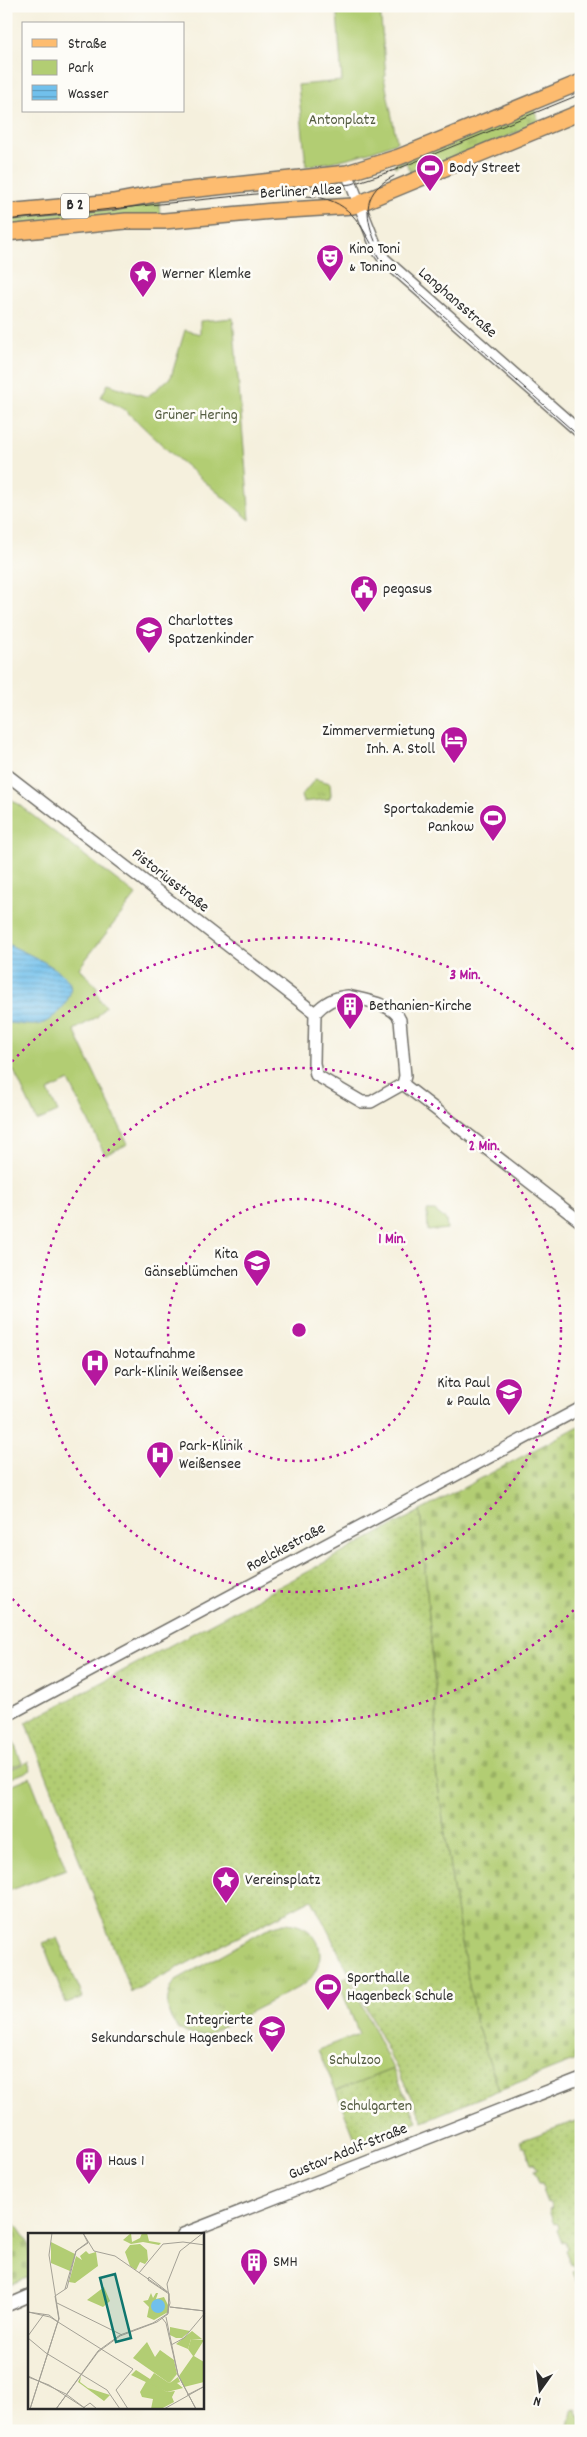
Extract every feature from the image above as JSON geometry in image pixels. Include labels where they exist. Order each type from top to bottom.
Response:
[{"type":"main road","name":"Berliner Allee","points":[[6,212],[113,202],[161,194],[347,173],[399,157],[581,82]]},
{"type":"main road","name":"Berliner Allee","points":[[6,233],[126,221],[164,221],[273,211],[329,209],[359,204],[581,112]]},
{"type":"street","name":"Langhansstraße","points":[[347,173],[377,249],[384,259],[581,433]]},
{"type":"street","name":"Pistoriusstraße","points":[[6,774],[315,1014]]},
{"type":"street","points":[[348,996],[397,1013],[400,1020],[404,1068],[403,1084],[371,1102],[362,1102],[316,1075],[314,1063],[315,1014],[323,1005],[338,997],[348,996]]},
{"type":"street","points":[[403,1084],[581,1222]]},
{"type":"street","name":"Roelckestraße","points":[[6,1716],[581,1408]]},
{"type":"street","name":"Gustav-Adolf-Straße","points":[[186,2233],[581,2078]]},
{"type":"street","points":[[6,2306],[28,2296]]},
{"type":"green space","name":"Antonplatz","points":[[380,8],[386,76],[384,77],[397,142],[352,157],[306,166],[298,85],[342,81],[337,13]]},
{"type":"green space","points":[[533,107],[540,123],[404,180],[402,176],[410,172],[406,162],[395,167],[394,164]]},
{"type":"green space","points":[[159,199],[160,217],[6,228],[6,218]]},
{"type":"green space","name":"Grüner Hering","points":[[233,318],[250,520],[172,454],[125,410],[101,397],[108,384],[147,397],[171,377],[185,330],[200,334],[200,321]]},
{"type":"green space","points":[[315,779],[330,783],[331,795],[329,799],[303,802],[301,796]]},
{"type":"green space","points":[[6,795],[136,895],[79,968],[98,988],[96,990],[101,1002],[106,1006],[97,1017],[74,1030],[128,1144],[105,1155],[69,1081],[48,1091],[58,1112],[37,1121],[14,1071],[6,1069]]},
{"type":"green space","points":[[427,1211],[435,1211],[446,1220],[447,1229],[428,1231]]},
{"type":"green space","points":[[581,1425],[581,2058],[499,2090],[475,2020],[436,1772],[436,1700],[420,1511]]},
{"type":"green space","points":[[420,1511],[436,1700],[436,1772],[475,2020],[499,2090],[423,2121],[312,1899],[131,1992],[26,1723]]},
{"type":"green space","points":[[13,1741],[22,1763],[6,1769],[6,1744]]},
{"type":"green space","points":[[28,1762],[31,1770],[6,1780],[6,1771]]},
{"type":"green space","points":[[30,1777],[66,1869],[6,1892],[6,1787]]},
{"type":"green space","points":[[284,1923],[297,1925],[307,1930],[314,1936],[318,1945],[320,1954],[318,1964],[313,1975],[305,1984],[208,2034],[196,2035],[186,2033],[178,2027],[172,2020],[168,2010],[170,1990],[176,1980],[273,1926]]},
{"type":"green space","points":[[57,1938],[83,1997],[66,2003],[43,1943]]},
{"type":"green space","name":"Schulzoo","points":[[348,1976],[393,2069],[336,2091],[318,2050],[359,2034],[338,1981]]},
{"type":"green space","name":"Schulgarten","points":[[393,2069],[417,2121],[357,2144],[336,2091]]},
{"type":"green space","points":[[581,2119],[581,2288],[579,2288],[573,2272],[576,2270],[573,2264],[571,2265],[565,2250],[567,2248],[565,2242],[562,2243],[557,2230],[559,2228],[557,2222],[554,2223],[549,2210],[552,2209],[549,2202],[547,2203],[542,2190],[544,2189],[542,2183],[539,2183],[534,2170],[537,2169],[534,2163],[531,2163],[525,2147],[522,2147],[520,2141]]},
{"type":"green space","points":[[6,2210],[28,2243],[28,2277],[6,2286]]},
{"type":"green space","points":[[576,2409],[581,2419],[581,2431],[568,2431],[572,2410]]},
{"type":"water","points":[[6,943],[54,968],[67,979],[70,985],[68,998],[59,1012],[41,1024],[6,1023]]},
{"type":"tram line","points":[[6,220],[352,184],[395,170],[581,94]]},
{"type":"tram line","points":[[375,241],[371,231],[368,212],[371,196],[384,182],[394,176]]},
{"type":"tram line","points":[[306,196],[321,198],[343,207],[359,224],[379,258],[581,438]]},
{"type":"place","name":"Body Street","points":[[430,192]]},
{"type":"place","name":"Kino Toni & Tonino","points":[[330,282]]},
{"type":"place","name":"Werner Klemke","points":[[143,298]]},
{"type":"place","name":"pegasus","points":[[364,613]]},
{"type":"place","name":"Charlottes Spatzenkinder","points":[[149,654]]},
{"type":"place","name":"Zimmervermietung Inh. A. Stoll","points":[[454,764]]},
{"type":"place","name":"Sportakademie Pankow","points":[[493,842]]},
{"type":"place","name":"Bethanien-Kirche","points":[[350,1030]]},
{"type":"place","name":"Kita Gänseblümchen","points":[[257,1287]]},
{"type":"place","name":"Notaufnahme Park-Klinik Weißensee","points":[[95,1387]]},
{"type":"place","name":"Kita Paul & Paula","points":[[509,1416]]},
{"type":"place","name":"Park-Klinik Weißensee","points":[[160,1479]]},
{"type":"place","name":"Vereinsplatz","points":[[226,1904]]},
{"type":"place","name":"Sporthalle Hagenbeck Schule","points":[[328,2011]]},
{"type":"place","name":"Integrierte Sekundarschule Hagenbeck","points":[[272,2053]]},
{"type":"place","name":"Haus 1","points":[[89,2185]]},
{"type":"place","name":"SMH","points":[[254,2286]]}]
